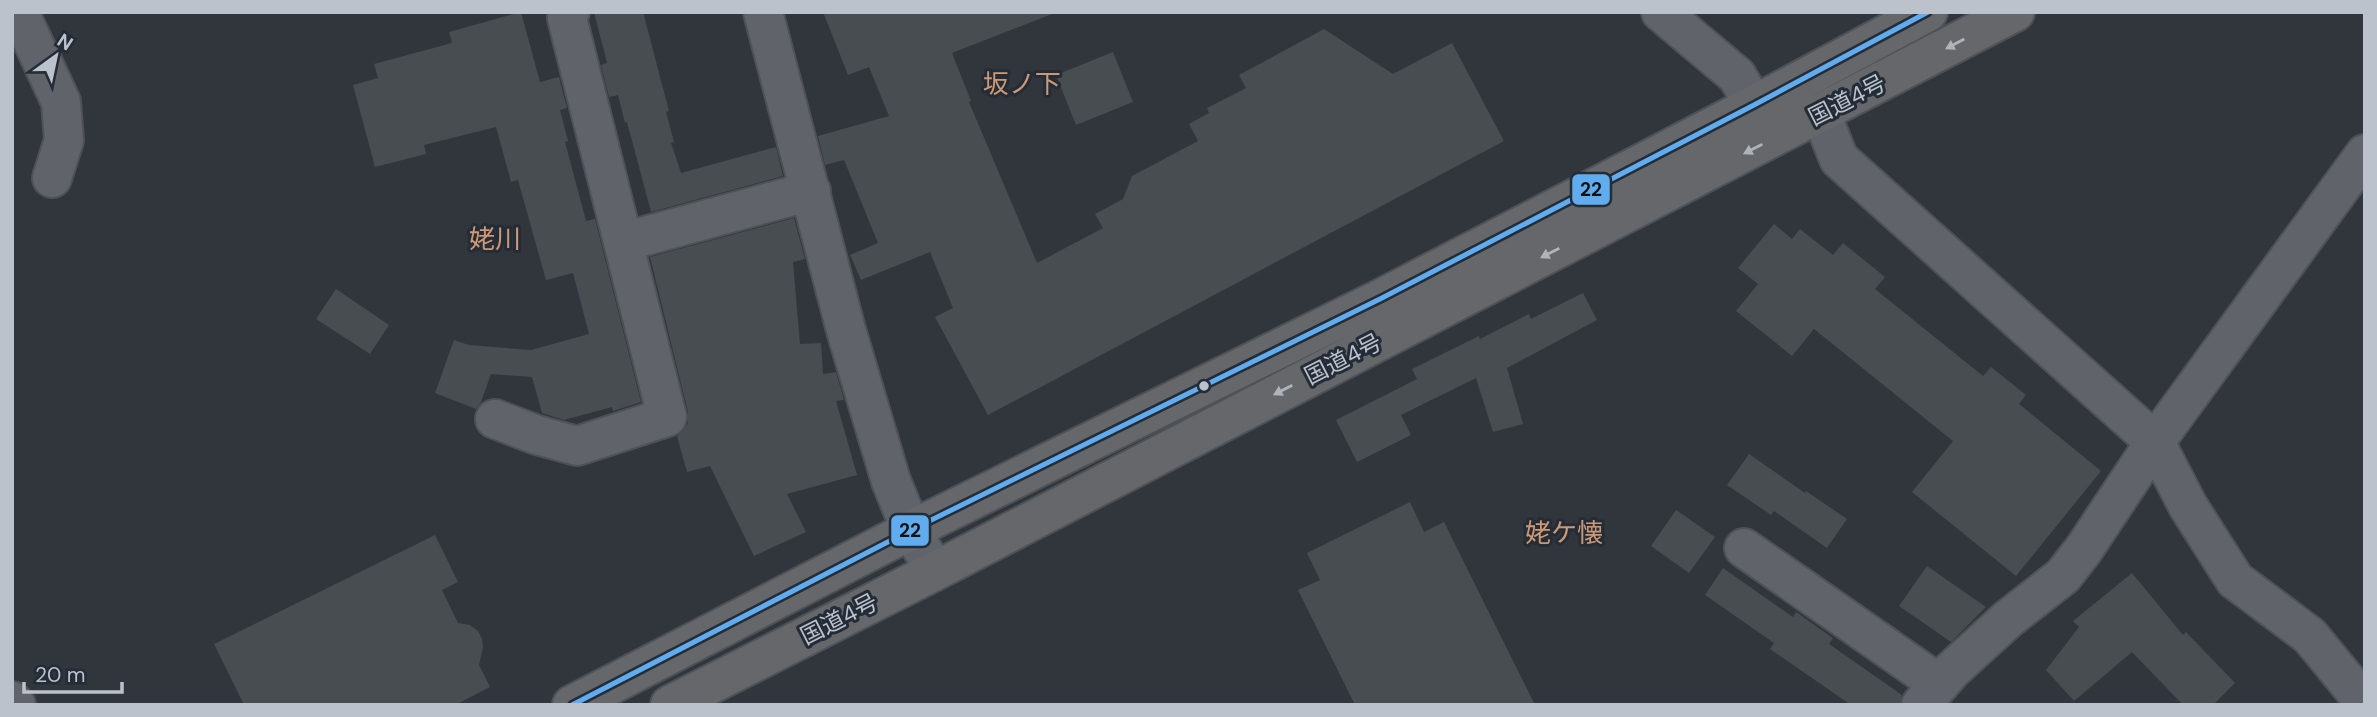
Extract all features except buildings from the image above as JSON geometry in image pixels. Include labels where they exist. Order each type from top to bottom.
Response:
[{"type":"highway","name":"国道4号","points":[[572,705],[911,530],[1382,298],[1928,12]]},
{"type":"highway","name":"国道4号","points":[[670,705],[2015,12]]},
{"type":"street","points":[[19,12],[61,102],[64,140],[52,178]]},
{"type":"street","points":[[495,419],[577,446],[667,417],[567,18],[570,12]]},
{"type":"street","points":[[763,12],[846,330],[891,481],[911,530],[934,571]]},
{"type":"street","points":[[1661,12],[1737,76],[1754,105]]},
{"type":"street","points":[[1821,114],[1839,159],[2155,442],[2188,506],[2235,580],[2310,636],[2365,703]]},
{"type":"street","points":[[1744,548],[1930,694],[2008,619],[2063,576],[2155,442],[2365,154]]},
{"type":"street","points":[[623,242],[811,191]]},
{"type":"transit line","name":"22","points":[[572,705],[911,530],[1382,298],[1928,12]]},
{"type":"district","name":"坂ノ下","points":[[1022,84]]},
{"type":"district","name":"姥川","points":[[495,239]]},
{"type":"district","name":"姥ケ懐","points":[[1564,533]]}]
